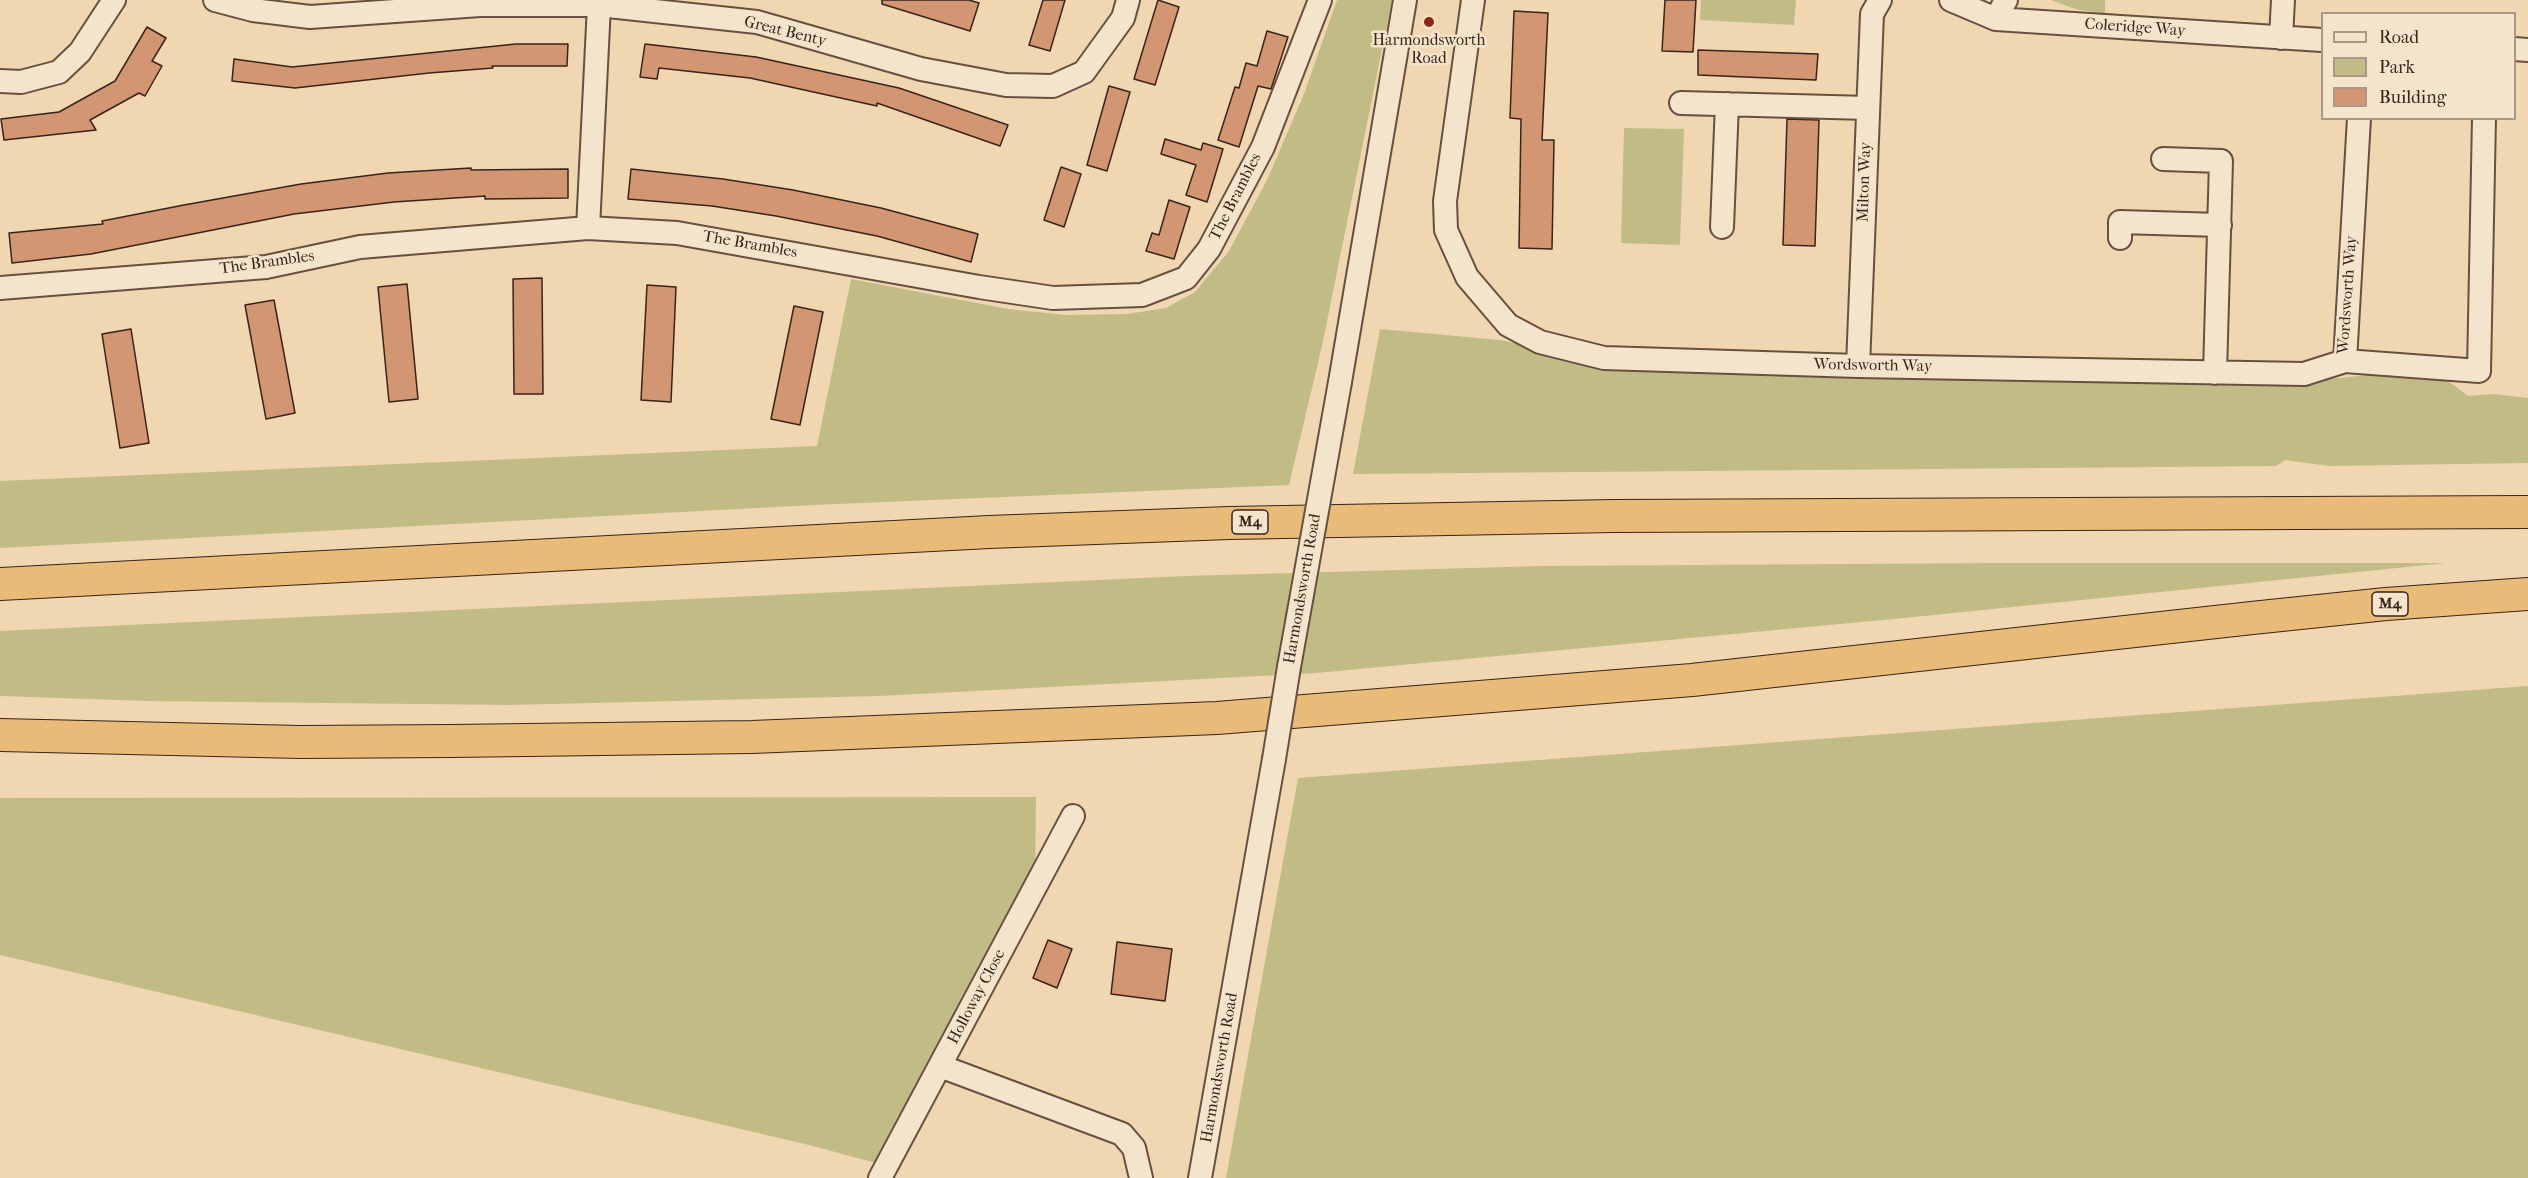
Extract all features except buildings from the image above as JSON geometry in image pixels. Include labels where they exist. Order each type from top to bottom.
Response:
[{"type":"highway","name":"M4","points":[[0,584],[965,533],[1228,523],[1625,516],[2528,512]]},
{"type":"highway","name":"M4","points":[[0,735],[300,742],[752,737],[1217,717],[1692,680],[2308,612],[2528,594]]},
{"type":"street","points":[[0,81],[21,82],[59,72],[80,52],[114,0]]},
{"type":"street","name":"Great Benty","points":[[215,0],[253,10],[310,17],[480,3],[599,5],[757,22],[921,69],[1006,85],[1053,86],[1084,72],[1123,18],[1128,0]]},
{"type":"street","name":"The Brambles","points":[[0,288],[266,267],[360,248],[588,228],[677,233],[1053,298],[1142,295],[1186,278],[1209,249],[1263,147],[1318,0]]},
{"type":"street","name":"Harmondsworth Road","points":[[1200,1178],[1405,0]]},
{"type":"street","name":"Wordsworth Way","points":[[1473,0],[1445,201],[1446,230],[1467,277],[1508,325],[1540,342],[1604,358],[1858,366],[2304,374],[2344,362],[2359,120]]},
{"type":"street","name":"Milton Way","points":[[1858,366],[1872,14],[1880,0]]},
{"type":"street","name":"Coleridge Way","points":[[1951,0],[2001,9],[2281,38],[2321,40]]},
{"type":"street","points":[[2281,38],[2283,0]]},
{"type":"street","points":[[588,228],[599,5]]},
{"type":"street","points":[[1681,103],[1868,108]]},
{"type":"street","points":[[1722,227],[1727,104]]},
{"type":"street","points":[[2344,362],[2479,371],[2484,120]]},
{"type":"street","points":[[2163,159],[2221,161],[2215,373]]},
{"type":"street","points":[[2120,238],[2120,222],[2220,225]]},
{"type":"street","name":"Holloway Close","points":[[880,1178],[1073,816]]},
{"type":"street","points":[[940,1066],[1122,1134],[1134,1148],[1141,1178]]},
{"type":"green space","points":[[1337,0],[1392,0],[1322,346],[1289,485],[814,505],[0,548],[0,481],[817,446],[851,279],[1008,309],[1066,315],[1127,314],[1166,308],[1195,292],[1229,251],[1267,180],[1304,94]]},
{"type":"green space","points":[[1701,0],[1796,0],[1794,25],[1700,20]]},
{"type":"green space","points":[[2051,0],[2105,0],[2105,14],[2075,9]]},
{"type":"green space","points":[[1624,128],[1684,129],[1680,245],[1621,243]]},
{"type":"green space","points":[[1380,329],[1500,340],[1541,348],[2292,383],[2396,372],[2439,374],[2468,396],[2493,394],[2528,398],[2528,463],[2329,466],[2285,460],[2276,466],[1353,474]]},
{"type":"green space","points":[[2446,563],[1904,618],[1316,673],[880,696],[510,705],[148,701],[0,696],[0,631],[1185,576],[1542,566]]},
{"type":"green space","points":[[2528,686],[2528,1178],[1226,1178],[1298,778]]},
{"type":"green space","points":[[1036,797],[1035,888],[887,1166],[809,1145],[0,955],[0,798]]},
{"type":"place","name":"Harmondsworth Road","points":[[1429,22]]}]
